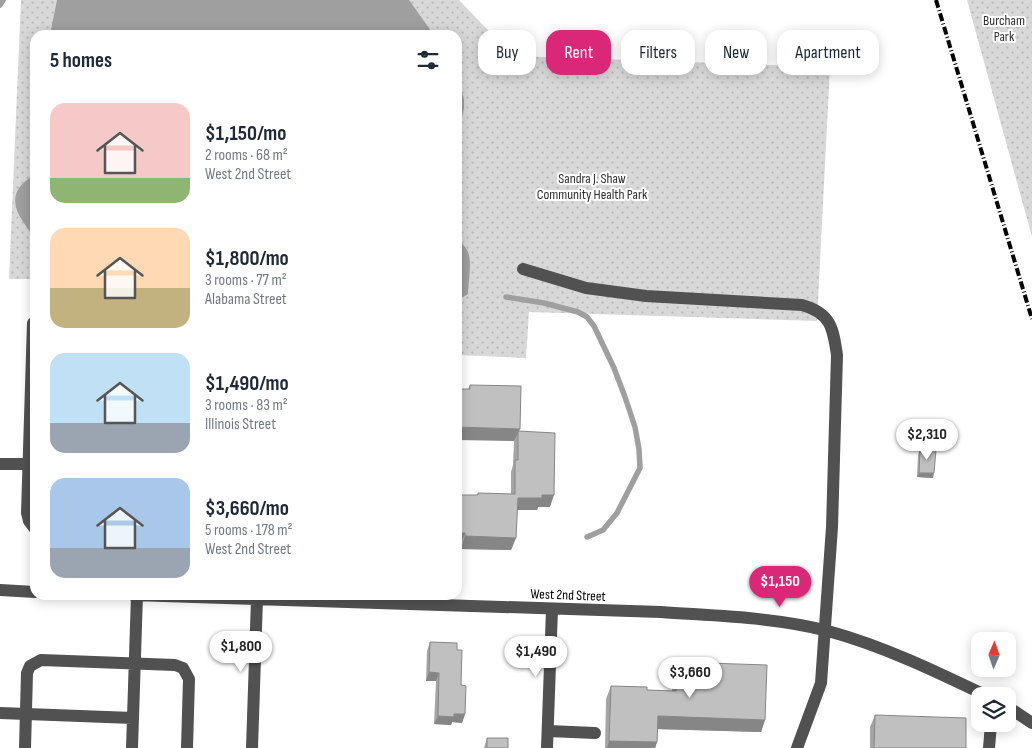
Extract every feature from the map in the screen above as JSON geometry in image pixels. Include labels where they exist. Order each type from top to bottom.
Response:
[{"type":"street","points":[[523,269],[586,288],[646,296],[802,305],[815,309],[824,315],[833,332],[837,355],[832,527],[826,631],[822,683],[797,748]]},
{"type":"street","points":[[30,408],[27,512],[30,522]]},
{"type":"street","points":[[0,464],[28,464]]},
{"type":"street","points":[[0,590],[30,592]]},
{"type":"street","points":[[132,748],[137,600]]},
{"type":"street","points":[[252,748],[257,600]]},
{"type":"street","name":"West 2nd Street","points":[[408,600],[552,609],[660,612],[789,623],[826,631],[888,651],[971,689]]},
{"type":"street","points":[[548,748],[552,609]]},
{"type":"street","points":[[24,748],[27,673],[30,666],[41,660],[175,666],[183,668],[189,679],[187,748]]},
{"type":"street","points":[[0,712],[133,718]]},
{"type":"street","points":[[1016,712],[1032,723]]},
{"type":"street","points":[[548,731],[595,733]]},
{"type":"street","points":[[990,732],[990,748]]},
{"type":"green space","name":"Sandra J. Shaw Community Health Park","points":[[21,0],[459,0],[488,30],[478,30],[478,75],[536,75],[536,57],[546,57],[546,75],[611,75],[611,59],[621,60],[621,75],[695,75],[695,62],[705,63],[705,75],[767,75],[767,65],[777,65],[777,75],[830,75],[817,321],[529,312],[526,358],[462,355],[462,30],[30,30],[30,279],[9,279]]},
{"type":"green space","name":"Burcham Park","points":[[967,0],[1032,0],[1032,237]]},
{"type":"shaded area","points":[[57,0],[409,0],[430,30],[51,30]]},
{"type":"shaded area","points":[[462,92],[464,101],[462,117]]},
{"type":"shaded area","points":[[30,177],[30,232],[16,209],[16,195],[19,188]]},
{"type":"shaded area","points":[[462,243],[469,254],[468,294],[462,298]]},
{"type":"building","points":[[470,385],[521,386],[520,429],[462,427],[462,389],[470,389]]},
{"type":"building","points":[[518,431],[555,433],[554,495],[542,495],[542,498],[518,498],[516,538],[465,536],[465,533],[462,533],[462,495],[478,495],[478,493],[515,494],[515,460],[518,460]]},
{"type":"building","points":[[920,450],[936,450],[934,473],[919,473]]},
{"type":"building","points":[[430,642],[457,643],[457,650],[462,650],[461,685],[466,686],[465,714],[454,714],[454,717],[438,716],[439,673],[429,672]]},
{"type":"building","points":[[677,662],[767,665],[765,720],[658,716],[657,742],[609,741],[611,686],[647,687],[647,690],[676,691]]},
{"type":"building","points":[[875,715],[966,718],[966,748],[874,748]]},
{"type":"building","points":[[487,738],[508,738],[508,748],[487,748]]},
{"type":"waterway","points":[[0,5],[3,0]]},
{"type":"waterway","points":[[506,297],[544,303],[578,312],[587,317],[594,326],[614,368],[625,397],[635,427],[640,468],[617,513],[603,530],[587,537]]},
{"type":"railway","points":[[936,0],[1032,319]]}]
